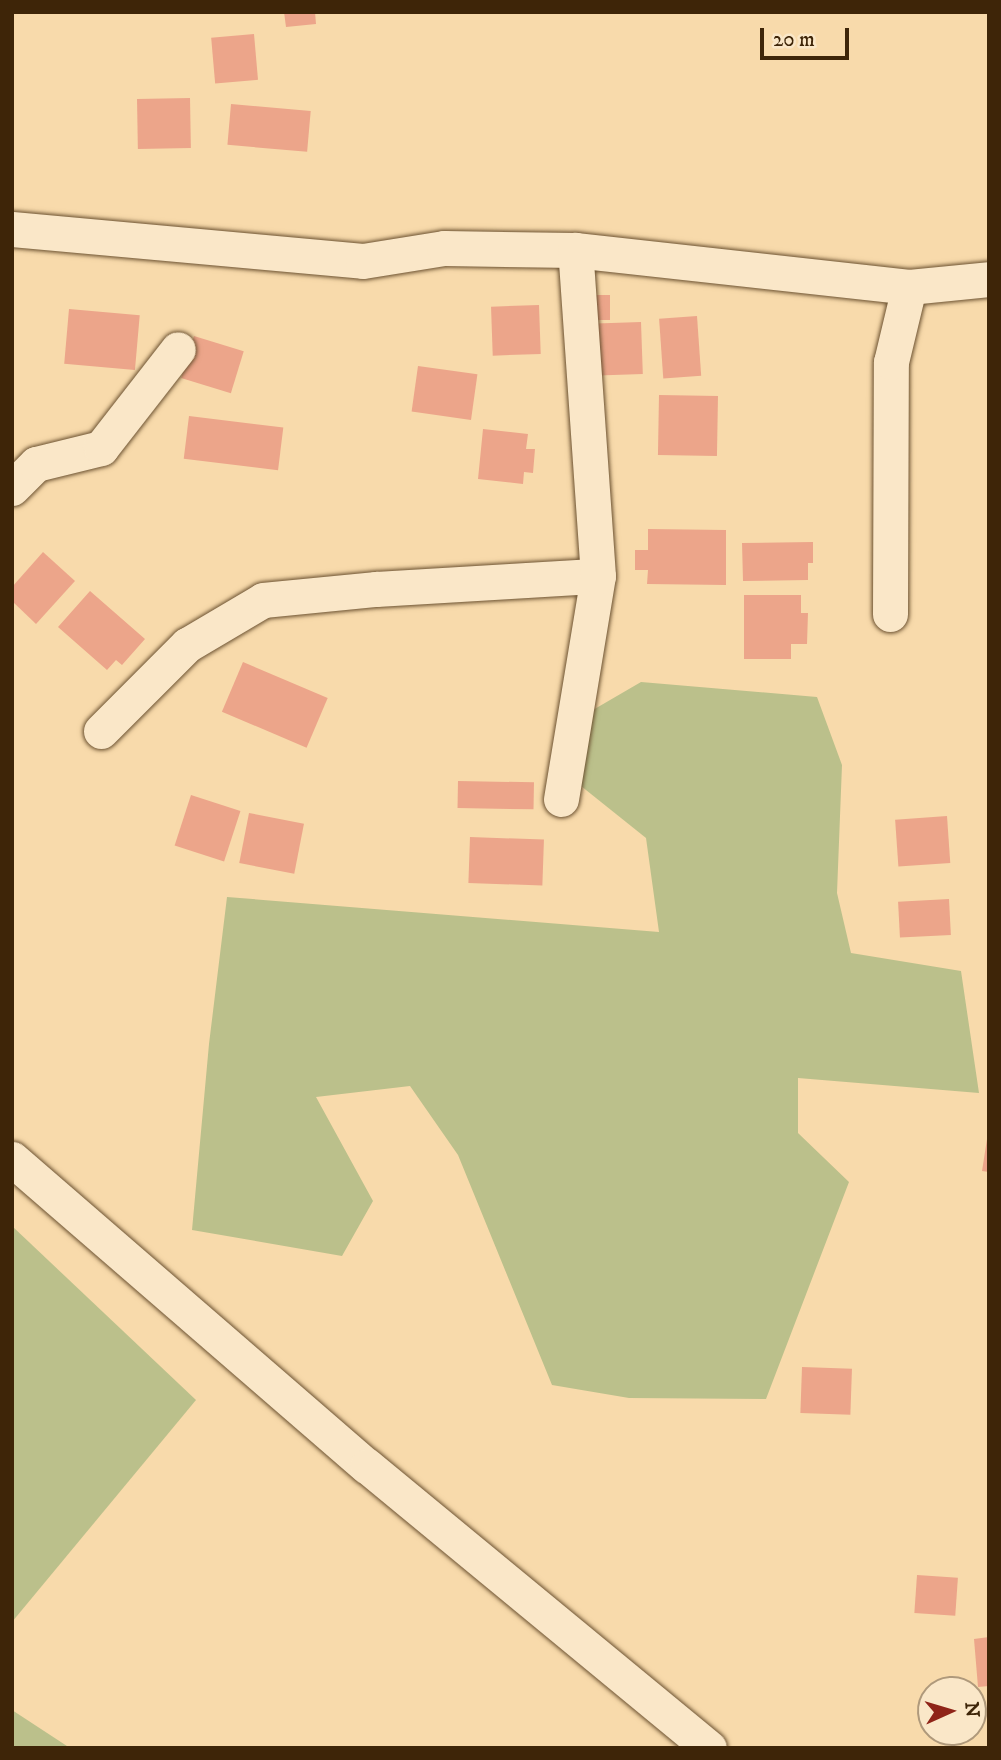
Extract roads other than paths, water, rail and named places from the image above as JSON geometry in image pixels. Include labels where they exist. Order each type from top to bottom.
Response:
[{"type":"street","points":[[12,229],[363,261],[444,248],[575,250],[909,287],[989,279]]},
{"type":"street","points":[[561,799],[598,576],[575,250]]},
{"type":"street","points":[[890,614],[891,362],[909,287]]},
{"type":"street","points":[[12,488],[36,464],[101,448],[178,349]]},
{"type":"street","points":[[101,731],[187,645],[263,600],[598,576]]},
{"type":"street","points":[[12,1159],[367,1466],[709,1748]]}]
